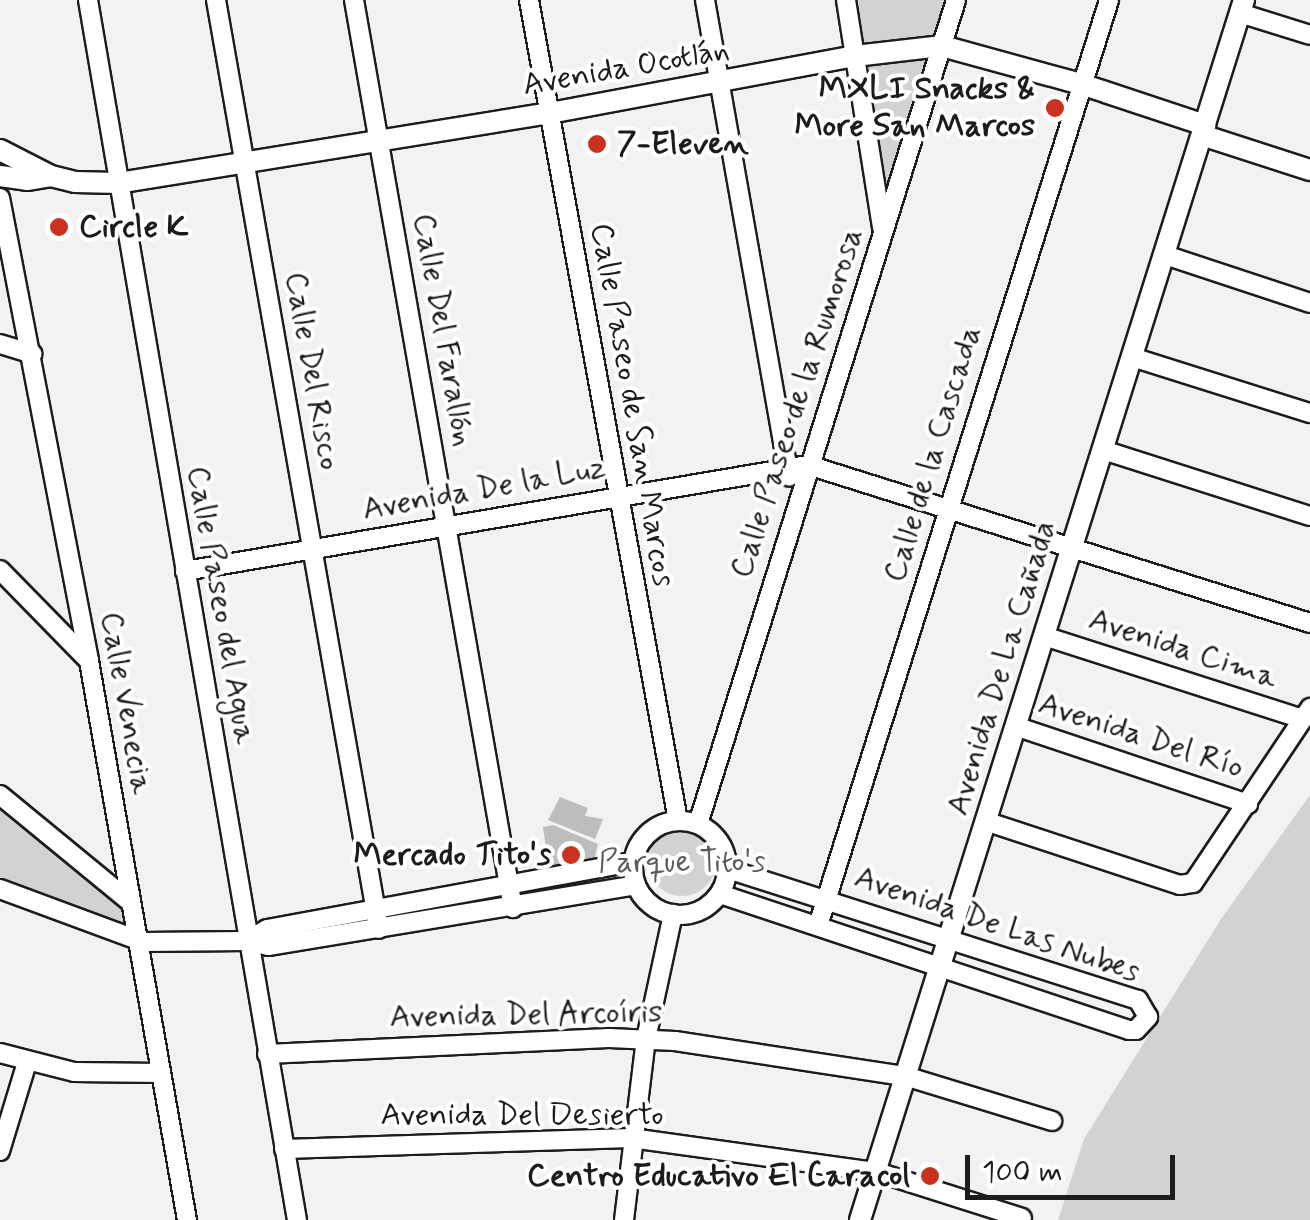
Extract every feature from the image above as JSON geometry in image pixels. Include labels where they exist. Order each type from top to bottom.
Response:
[{"type":"main road","name":"Avenida De La Cañada","points":[[860,1220],[1242,6]]},
{"type":"main road","name":"Avenida Ocotlán","points":[[0,150],[50,176],[75,182],[118,183],[550,113],[856,56],[942,46],[1082,84],[1310,170]]},
{"type":"main road","name":"Avenida Ocotlán","points":[[0,176],[27,180],[50,176]]},
{"type":"street","name":"Calle Paseo del Agua","points":[[88,0],[247,942],[298,1220]]},
{"type":"street","name":"Calle Del Risco","points":[[216,0],[379,929]]},
{"type":"street","name":"Calle Del Farallón","points":[[354,0],[513,908]]},
{"type":"street","name":"Calle Paseo de San Marcos","points":[[529,0],[678,821]]},
{"type":"street","points":[[705,0],[795,506]]},
{"type":"street","points":[[846,0],[883,232]]},
{"type":"street","name":"Calle Paseo de la Rumorosa","points":[[698,824],[956,0]]},
{"type":"street","name":"Calle de la Cascada","points":[[818,926],[1109,0]]},
{"type":"street","points":[[1242,6],[1310,35]]},
{"type":"street","name":"Calle Venecia","points":[[0,198],[90,661],[187,1220]]},
{"type":"street","points":[[1165,255],[1310,303]]},
{"type":"street","points":[[0,344],[32,354]]},
{"type":"street","points":[[1132,357],[1310,413]]},
{"type":"street","points":[[1102,450],[1310,516]]},
{"type":"street","name":"Avenida De la Luz","points":[[184,571],[808,465],[1310,623]]},
{"type":"street","points":[[0,570],[90,661]]},
{"type":"street","name":"Avenida Cima","points":[[1044,636],[1306,714]]},
{"type":"street","points":[[985,822],[1186,886],[1198,880],[1306,714]]},
{"type":"street","name":"Avenida Del Río","points":[[1015,726],[1248,804]]},
{"type":"street","points":[[0,795],[130,900]]},
{"type":"street","points":[[678,821],[698,824],[714,834],[724,850],[728,869],[720,894],[707,906],[673,914],[645,898],[636,885],[634,862],[648,833],[678,821]]},
{"type":"street","points":[[247,942],[267,929],[634,862]]},
{"type":"street","name":"Avenida De Las Nubes","points":[[720,894],[1129,1030],[1143,1025],[1148,1018],[1138,1000],[728,869]]},
{"type":"street","points":[[0,889],[139,941],[247,942],[268,946],[636,885]]},
{"type":"street","points":[[624,1220],[646,1039],[673,914]]},
{"type":"street","name":"Avenida Del Arcoíris","points":[[267,1054],[646,1039],[905,1076],[1052,1121]]},
{"type":"street","points":[[0,1053],[26,1062],[92,1073],[161,1073]]},
{"type":"street","points":[[0,1151],[26,1062]]},
{"type":"street","name":"Avenida Del Desierto","points":[[284,1149],[632,1138],[878,1172],[1022,1218]]},
{"type":"green space","points":[[847,0],[955,0],[933,69],[885,196],[863,68],[940,45],[950,14],[941,35],[854,46]]},
{"type":"green space","points":[[1310,795],[1310,1220],[1058,1220],[1084,1139],[1221,919]]},
{"type":"green space","points":[[0,800],[133,909],[139,945],[0,891]]},
{"type":"green space","name":"Parque Tito's","points":[[682,828],[706,838],[716,862],[706,886],[682,896],[658,886],[648,862],[658,838]]},
{"type":"building","points":[[560,797],[588,808],[585,816],[603,819],[595,839],[548,820]]},
{"type":"building","name":"Mercado Tito's","points":[[553,825],[598,844],[593,865],[549,870],[543,827]]},
{"type":"place","name":"MXLI Snacks & More San Marcos","points":[[1055,108]]},
{"type":"place","name":"7-Eleven","points":[[597,144]]},
{"type":"place","name":"Circle K","points":[[59,227]]},
{"type":"place","name":"Mercado Tito's","points":[[571,855]]},
{"type":"place","name":"Centro Educativo El Caracol","points":[[930,1176]]}]
